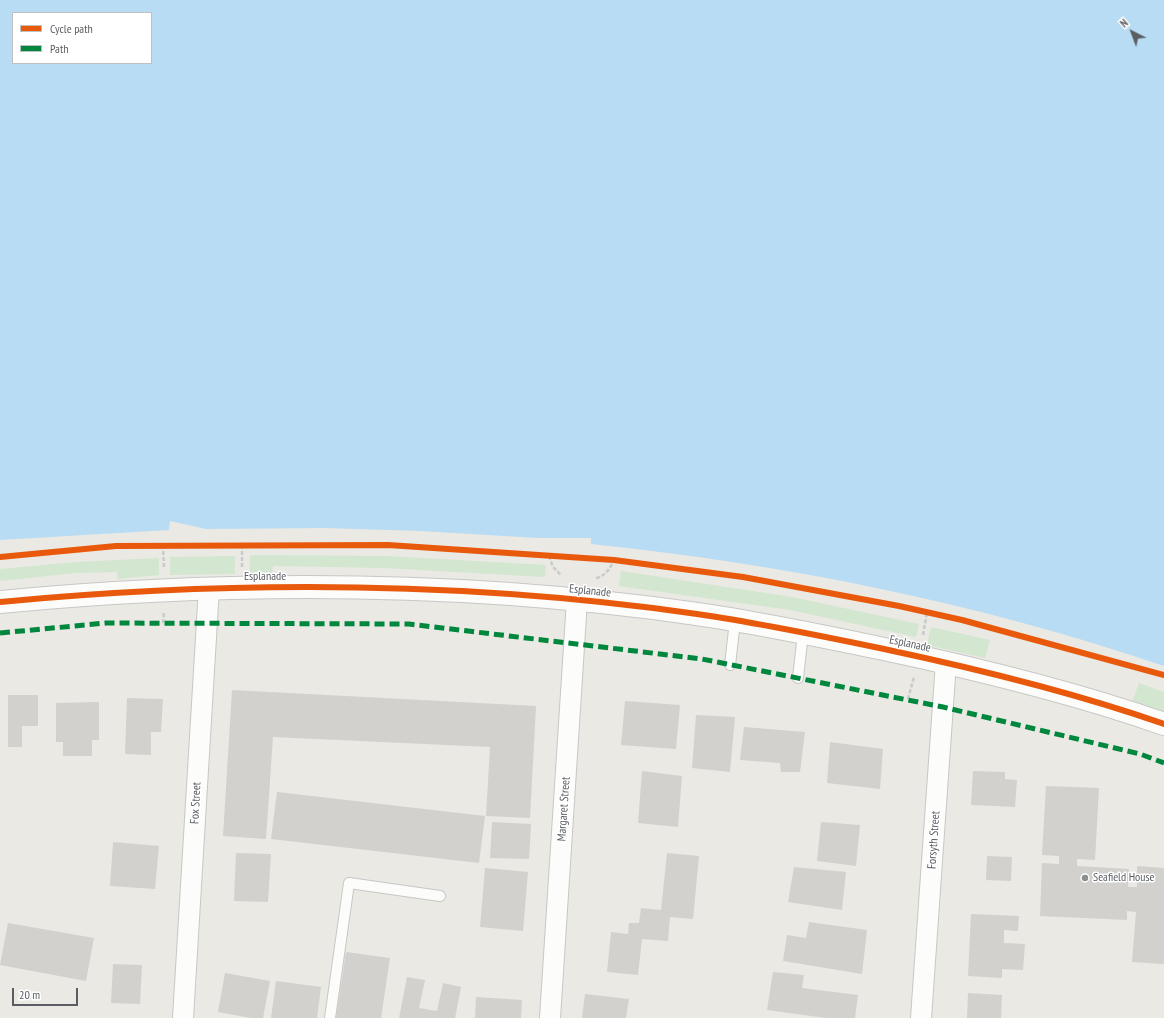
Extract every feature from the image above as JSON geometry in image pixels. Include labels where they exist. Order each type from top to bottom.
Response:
[{"type":"street","name":"Esplanade","points":[[0,602],[78,595],[209,588],[398,589],[499,593],[577,600],[699,614],[946,662],[1035,684],[1164,724]]},
{"type":"street","name":"Fox Street","points":[[183,1018],[209,588]]},
{"type":"street","name":"Margaret Street","points":[[550,1018],[577,600]]},
{"type":"street","name":"Forsyth Street","points":[[921,1018],[946,662]]},
{"type":"lane","points":[[730,664],[735,621]]},
{"type":"lane","points":[[798,678],[803,633]]},
{"type":"lane","points":[[330,1018],[349,883],[440,896]]},
{"type":"path","points":[[156,546],[171,545]]},
{"type":"path","points":[[234,545],[249,545]]},
{"type":"path","points":[[541,555],[556,556]]},
{"type":"path","points":[[549,556],[553,567],[559,574],[566,578]]},
{"type":"path","points":[[607,559],[622,561]]},
{"type":"path","points":[[590,580],[602,577],[614,560]]},
{"type":"path","points":[[920,610],[934,613]]},
{"type":"green space","points":[[250,555],[385,556],[546,565],[545,577],[384,568],[273,566],[272,575],[249,575]]},
{"type":"green space","points":[[235,556],[235,574],[170,575],[170,557]]},
{"type":"green space","points":[[159,558],[159,575],[118,579],[117,572],[76,573],[0,581],[0,569],[75,562]]},
{"type":"green space","points":[[621,571],[792,597],[919,624],[916,637],[790,610],[619,586]]},
{"type":"green space","points":[[931,627],[990,640],[985,658],[927,645]]},
{"type":"green space","points":[[1139,683],[1164,692],[1164,712],[1132,702]]},
{"type":"water","points":[[0,0],[1164,0],[1164,666],[1094,643],[953,605],[809,575],[664,552],[591,544],[591,538],[538,538],[420,531],[325,528],[206,529],[170,521],[169,530],[0,540]]},
{"type":"building","points":[[232,690],[536,706],[530,818],[486,816],[490,747],[273,737],[266,839],[223,836]]},
{"type":"building","points":[[8,695],[38,695],[38,726],[22,726],[22,747],[8,747]]},
{"type":"building","points":[[127,698],[163,699],[161,732],[151,732],[151,755],[125,754]]},
{"type":"building","points":[[625,701],[680,705],[676,749],[621,745]]},
{"type":"building","points":[[99,702],[99,740],[92,740],[92,756],[63,756],[63,742],[56,742],[56,703]]},
{"type":"building","points":[[696,715],[735,717],[730,772],[692,768]]},
{"type":"building","points":[[744,727],[805,732],[800,772],[781,772],[780,763],[740,760]]},
{"type":"building","points":[[830,742],[883,749],[880,789],[827,783]]},
{"type":"building","points":[[642,771],[682,776],[678,827],[638,823]]},
{"type":"building","points":[[973,771],[1005,772],[1005,779],[1017,780],[1015,807],[971,805]]},
{"type":"building","name":"Seafield House","points":[[1046,786],[1099,788],[1095,860],[1077,859],[1077,866],[1129,869],[1128,887],[1137,887],[1137,866],[1164,868],[1164,964],[1132,962],[1136,912],[1127,911],[1127,920],[1040,916],[1042,863],[1059,864],[1059,856],[1042,855]]},
{"type":"building","points":[[277,792],[485,816],[479,863],[271,839]]},
{"type":"building","points":[[492,822],[531,824],[529,859],[490,858]]},
{"type":"building","points":[[821,822],[860,825],[856,866],[817,861]]},
{"type":"building","points":[[113,842],[159,846],[155,889],[110,886]]},
{"type":"building","points":[[236,853],[271,854],[268,902],[234,901]]},
{"type":"building","points":[[667,853],[699,856],[693,919],[670,917],[668,941],[642,939],[638,975],[607,972],[611,932],[628,934],[629,923],[639,923],[641,908],[661,910]]},
{"type":"building","points":[[987,856],[1012,857],[1011,881],[986,880]]},
{"type":"building","points":[[794,867],[846,872],[842,910],[788,902]]},
{"type":"building","points":[[485,868],[528,872],[523,931],[480,927]]},
{"type":"building","points":[[971,914],[1019,916],[1018,931],[1004,930],[1004,943],[1025,944],[1023,970],[1002,969],[1002,978],[968,976]]},
{"type":"building","points":[[809,922],[867,930],[862,974],[783,961],[787,935],[806,938]]},
{"type":"building","points":[[8,923],[94,938],[86,981],[0,965]]},
{"type":"building","points":[[346,952],[390,958],[381,1018],[336,1018]]},
{"type":"building","points":[[113,964],[142,965],[140,1004],[111,1003]]},
{"type":"building","points":[[773,972],[804,975],[802,988],[858,995],[855,1018],[826,1018],[767,1010]]},
{"type":"building","points":[[225,973],[270,981],[263,1018],[251,1018],[218,1012]]},
{"type":"building","points":[[407,977],[425,980],[419,1008],[437,1011],[443,983],[461,987],[455,1018],[399,1018]]},
{"type":"building","points":[[276,981],[321,987],[317,1018],[271,1018]]},
{"type":"building","points":[[968,993],[1002,995],[1001,1018],[967,1018]]},
{"type":"building","points":[[585,994],[629,999],[626,1018],[582,1018]]},
{"type":"building","points":[[476,997],[522,1000],[521,1018],[475,1018]]},
{"type":"marked path","points":[[0,633],[106,623],[409,624],[702,659],[943,707],[1140,754],[1164,763]]},
{"type":"cycle path","points":[[0,557],[116,546],[388,545],[614,560],[743,577],[899,606],[962,620],[1164,675]]},
{"type":"cycle path","points":[[0,602],[174,590],[262,587],[349,587],[524,595],[611,603],[744,621],[919,657],[1060,691],[1164,724]]},
{"type":"place","name":"Seafield House","points":[[1085,878]]}]
